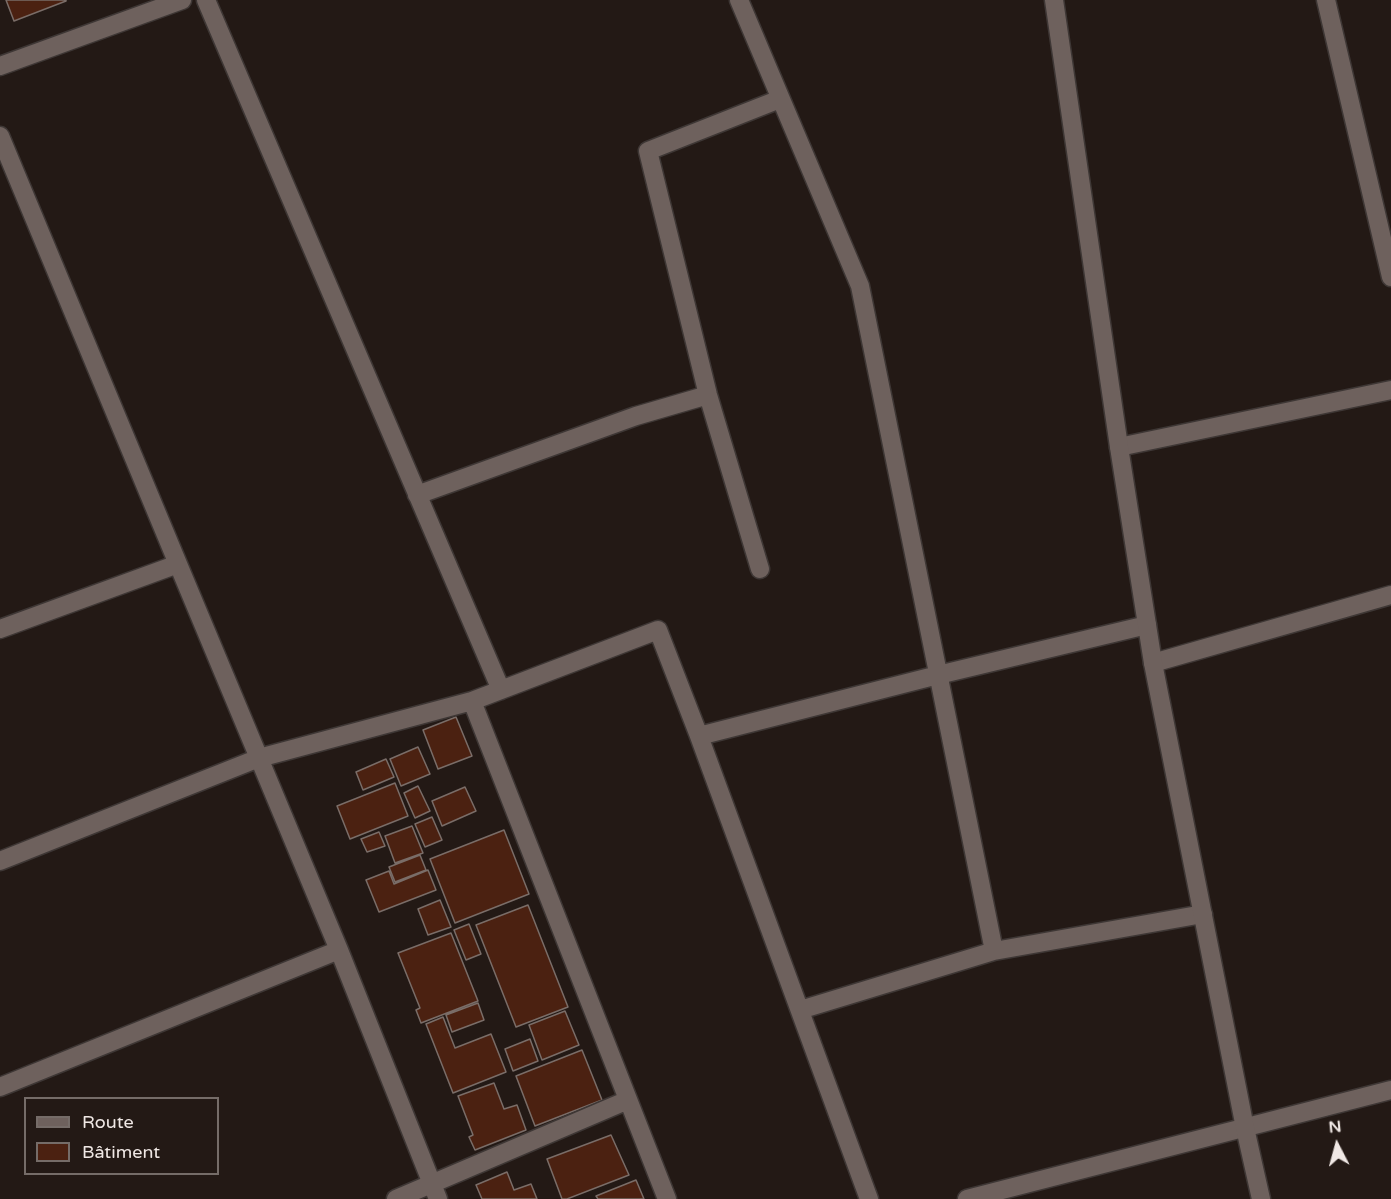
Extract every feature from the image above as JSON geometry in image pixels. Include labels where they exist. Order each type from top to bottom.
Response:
[{"type":"street","points":[[0,66],[182,0]]},
{"type":"street","points":[[206,0],[501,690]]},
{"type":"street","points":[[739,0],[860,286],[994,951]]},
{"type":"street","points":[[1054,0],[1153,663],[1261,1199]]},
{"type":"street","points":[[1326,0],[1391,277]]},
{"type":"street","points":[[760,569],[708,394],[648,151],[780,99]]},
{"type":"street","points":[[0,136],[339,950],[435,1191]]},
{"type":"street","points":[[1119,447],[1391,390]]},
{"type":"street","points":[[417,495],[636,416],[708,394]]},
{"type":"street","points":[[0,629],[178,564]]},
{"type":"street","points":[[1153,663],[1391,595]]},
{"type":"street","points":[[699,736],[1147,625]]},
{"type":"street","points":[[0,861],[259,758],[472,700],[658,630],[869,1199]]},
{"type":"street","points":[[472,700],[667,1199]]},
{"type":"street","points":[[800,1010],[994,951],[1203,914]]},
{"type":"street","points":[[0,1087],[339,950]]},
{"type":"street","points":[[967,1199],[1391,1090]]},
{"type":"street","points":[[396,1199],[435,1191],[628,1100]]},
{"type":"building","points":[[6,0],[66,0],[66,1],[14,21]]},
{"type":"building","points":[[456,717],[472,756],[438,769],[423,730]]},
{"type":"building","points":[[418,747],[430,774],[401,786],[390,759]]},
{"type":"building","points":[[386,759],[394,777],[363,790],[356,772]]},
{"type":"building","points":[[395,783],[408,816],[350,839],[337,806]]},
{"type":"building","points":[[418,786],[430,811],[415,818],[404,793]]},
{"type":"building","points":[[465,787],[476,811],[442,826],[432,801]]},
{"type":"building","points":[[432,817],[442,840],[425,847],[415,824]]},
{"type":"building","points":[[412,826],[423,853],[395,863],[385,836]]},
{"type":"building","points":[[504,830],[529,894],[455,923],[430,859]]},
{"type":"building","points":[[379,832],[385,846],[367,852],[361,839]]},
{"type":"building","points":[[420,855],[426,870],[395,882],[389,867]]},
{"type":"building","points":[[428,870],[436,890],[379,912],[366,880],[389,871],[394,884]]},
{"type":"building","points":[[440,900],[451,927],[428,935],[418,909]]},
{"type":"building","points":[[528,905],[568,1007],[516,1027],[476,925]]},
{"type":"building","points":[[469,924],[481,954],[466,960],[454,930]]},
{"type":"building","points":[[451,933],[478,1001],[421,1023],[416,1010],[420,1008],[398,953]]},
{"type":"building","points":[[478,1003],[484,1020],[452,1032],[446,1015]]},
{"type":"building","points":[[565,1011],[579,1045],[542,1060],[529,1025]]},
{"type":"building","points":[[443,1017],[455,1048],[491,1034],[506,1072],[453,1093],[426,1024]]},
{"type":"building","points":[[530,1039],[538,1061],[513,1071],[505,1049]]},
{"type":"building","points":[[582,1050],[602,1100],[535,1126],[516,1076]]},
{"type":"building","points":[[494,1083],[504,1109],[517,1105],[526,1130],[475,1150],[469,1137],[473,1135],[458,1096]]},
{"type":"building","points":[[611,1135],[629,1175],[562,1199],[547,1159]]},
{"type":"building","points":[[507,1172],[514,1190],[531,1184],[537,1199],[482,1199],[476,1185]]},
{"type":"building","points":[[636,1180],[644,1199],[598,1199],[596,1196]]}]
